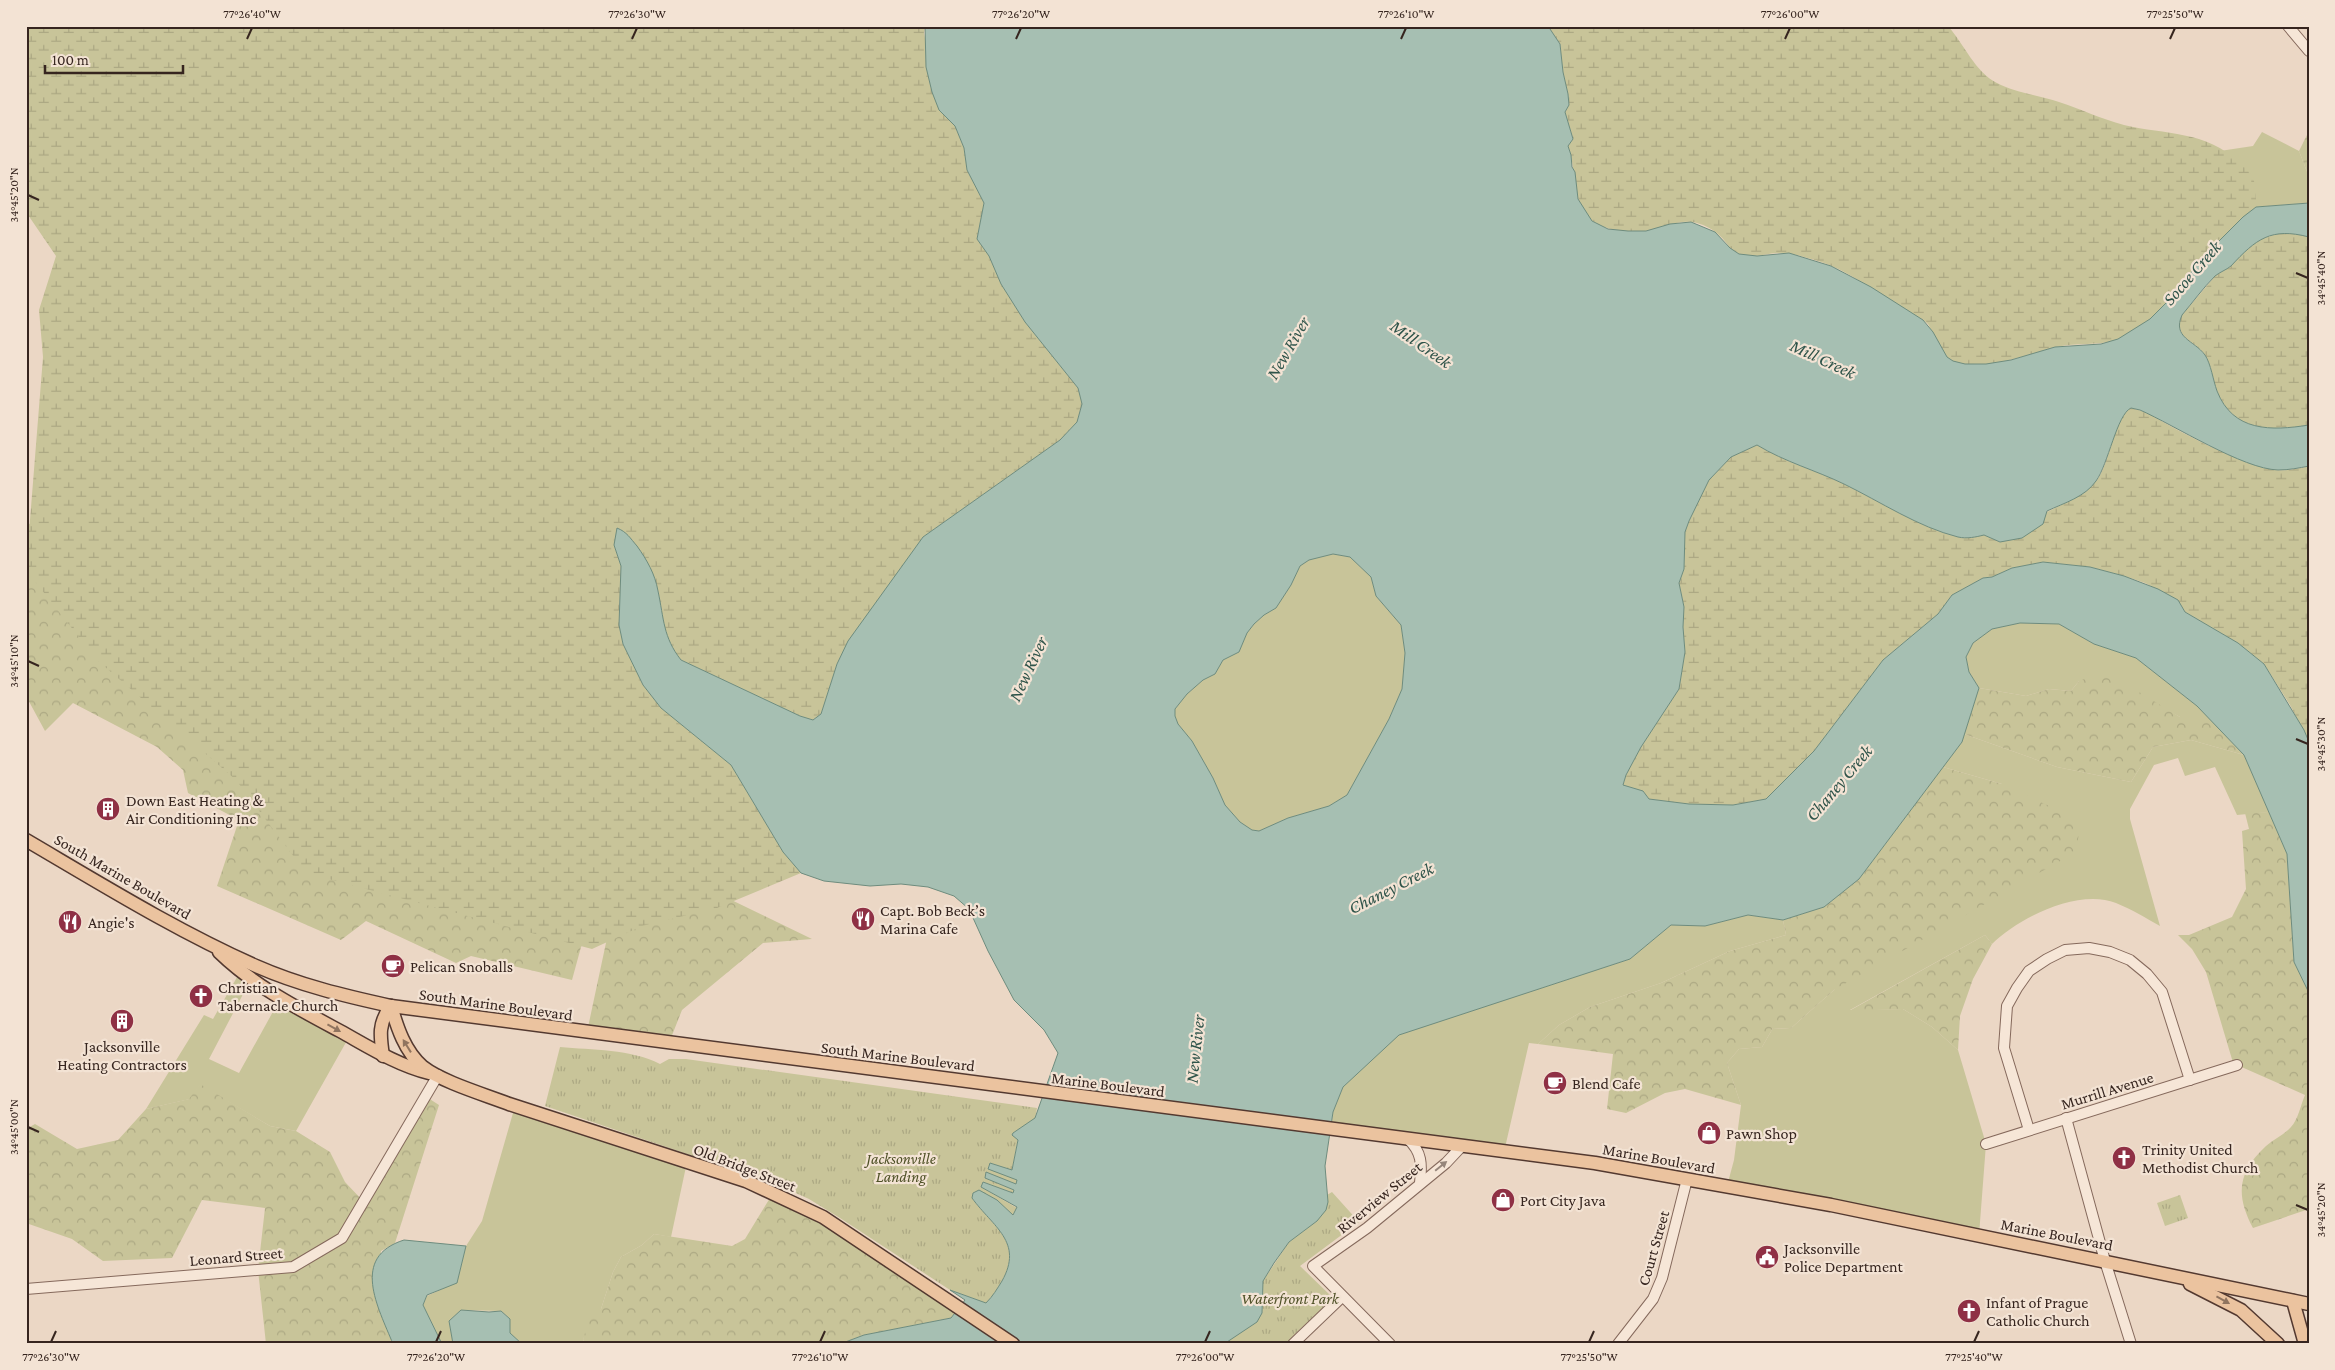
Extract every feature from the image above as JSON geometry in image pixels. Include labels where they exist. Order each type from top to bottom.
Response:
[{"type":"main road","name":"South Marine Boulevard","points":[[26,840],[188,932],[256,966],[302,983],[349,997],[391,1006],[997,1086]]},
{"type":"main road","name":"Old Bridge Street","points":[[208,941],[240,972],[280,999],[383,1056],[410,1068],[438,1075]]},
{"type":"main road","name":"Old Bridge Street","points":[[391,1006],[399,1034],[423,1067],[509,1104],[746,1181],[783,1197],[823,1217],[1014,1344]]},
{"type":"main road","points":[[383,1056],[379,1033],[382,1017],[391,1006]]},
{"type":"main road","name":"Marine Boulevard","points":[[997,1086],[1595,1164],[1687,1179],[1831,1205],[2105,1260],[2309,1304]]},
{"type":"main road","points":[[2162,1272],[2205,1290],[2241,1310],[2278,1344]]},
{"type":"main road","points":[[2293,1301],[2305,1344]]},
{"type":"street","points":[[2288,26],[2309,51]]},
{"type":"street","points":[[2029,1130],[2004,1048],[2007,1006],[2016,988],[2029,971],[2047,958],[2065,950],[2089,948],[2110,952],[2130,960],[2147,974],[2162,992],[2190,1080]]},
{"type":"street","name":"Murrill Avenue","points":[[1986,1144],[2237,1065]]},
{"type":"street","name":"Leonard Street","points":[[27,1288],[293,1267],[342,1238],[438,1075]]},
{"type":"street","points":[[2066,1118],[2105,1260],[2131,1344]]},
{"type":"street","points":[[1408,1139],[1420,1154],[1422,1167],[1420,1183]]},
{"type":"street","name":"Riverview Street","points":[[1342,1297],[1313,1266],[1367,1228],[1446,1163],[1461,1147]]},
{"type":"street","name":"Court Street","points":[[1618,1344],[1653,1299],[1662,1278],[1687,1179]]},
{"type":"street","points":[[1293,1344],[1342,1297],[1390,1344]]},
{"type":"green space","points":[[26,26],[925,26],[924,33],[939,110],[955,126],[964,148],[967,170],[984,203],[977,239],[989,256],[1001,284],[1025,322],[1078,388],[1082,404],[1077,422],[1060,440],[923,537],[837,664],[821,714],[813,720],[800,716],[681,660],[673,650],[663,628],[658,590],[614,545],[621,566],[619,625],[623,644],[643,685],[661,708],[731,765],[783,852],[801,873],[717,908],[642,926],[592,949],[306,873],[236,780],[97,660],[26,570],[43,357],[39,310],[56,256],[26,212]]},
{"type":"green space","points":[[1548,26],[1948,26],[1982,72],[1997,83],[2124,125],[2199,139],[2227,152],[2252,176],[2255,187],[2256,207],[2234,225],[2207,252],[2157,314],[2125,336],[2109,342],[2057,347],[1991,364],[1964,365],[1953,362],[1945,355],[1928,324],[1923,320],[1834,267],[1788,253],[1753,256],[1736,253],[1715,232],[1697,223],[1684,222],[1652,230],[1632,232],[1619,231],[1594,222],[1581,207],[1578,197],[1568,146],[1573,139],[1565,112],[1569,105],[1560,44]]},
{"type":"green space","points":[[2309,131],[2309,177],[2299,151]]},
{"type":"green space","points":[[2262,132],[2299,151],[2309,177],[2309,203],[2256,207],[2150,319],[2180,157],[2253,146]]},
{"type":"green space","points":[[2280,233],[2294,233],[2309,237],[2309,425],[2267,428],[2243,421],[2224,404],[2217,391],[2205,355],[2182,334],[2180,323],[2182,315],[2216,275],[2230,267],[2242,252],[2258,240]]},
{"type":"green space","points":[[2131,408],[2146,412],[2209,446],[2260,467],[2283,470],[2309,466],[2309,742],[2290,705],[2264,664],[2238,643],[2185,612],[2178,600],[2145,583],[2124,576],[2090,567],[2043,562],[2012,568],[1992,577],[1983,578],[1952,595],[1938,614],[1883,660],[1814,751],[1766,799],[1733,805],[1689,804],[1649,799],[1643,791],[1623,786],[1626,775],[1641,747],[1679,689],[1685,652],[1684,607],[1679,583],[1684,569],[1685,532],[1709,480],[1731,457],[1757,445],[1844,484],[1900,514],[1943,533],[1968,538],[1984,535],[2000,542],[2036,518],[2092,486],[2101,473],[2120,420],[2125,412]]},
{"type":"green space","points":[[26,522],[610,841],[572,980],[471,956],[456,963],[366,921],[341,940],[217,886],[239,820],[188,793],[183,770],[157,747],[73,703],[45,731],[26,696]]},
{"type":"green space","points":[[1333,554],[1350,557],[1371,577],[1376,596],[1401,625],[1405,653],[1402,689],[1389,719],[1347,795],[1329,806],[1288,818],[1259,831],[1252,830],[1240,822],[1225,805],[1213,778],[1192,741],[1178,724],[1175,709],[1187,694],[1203,680],[1215,674],[1223,660],[1239,652],[1247,633],[1254,624],[1276,608],[1291,585],[1300,566],[1309,560]]},
{"type":"green space","points":[[2020,623],[2059,624],[2094,644],[2136,658],[2197,706],[2208,717],[2180,717],[2156,704],[2079,681],[2071,691],[2049,689],[2026,696],[1979,688],[1969,672],[1966,657],[1973,643],[1992,629]]},
{"type":"green space","points":[[2096,675],[2121,681],[2180,717],[2208,717],[2244,755],[2191,740],[2153,747],[2131,782],[2057,767],[1964,734],[1979,688],[2026,696],[2049,689],[2071,691],[2079,681]]},
{"type":"green space","points":[[1964,734],[2057,767],[2131,782],[2153,747],[2191,740],[2244,755],[2269,812],[2237,815],[2215,767],[2185,776],[2178,758],[2154,765],[2130,809],[2130,819],[2160,926],[2116,903],[2101,899],[2084,899],[2067,903],[2033,916],[2003,934],[1992,944],[1985,935],[1850,1010],[1903,1009],[1932,1027],[1958,1050],[1986,1144],[1979,1235],[1727,1186],[1734,1160],[1741,1105],[1727,1063],[1739,1049],[1762,1047],[1773,1028],[1790,1029],[1834,990],[2002,784],[1943,767],[1962,742]]},
{"type":"green space","points":[[1943,767],[2002,784],[2081,821],[2076,852],[1834,990],[1790,1029],[1773,1028],[1762,1047],[1739,1049],[1727,1063],[1741,1105],[1685,1089],[1665,1093],[1626,1113],[1607,1109],[1613,1054],[1538,1044],[1559,1025],[1590,1007],[1661,983],[1730,951],[1786,935],[1783,920],[1824,907],[1859,879]]},
{"type":"green space","points":[[2269,812],[2287,854],[2294,962],[2309,993],[2309,1209],[2253,1228],[2247,1216],[2242,1194],[2245,1174],[2266,1146],[2293,1124],[2305,1095],[2237,1065],[2234,1066],[2206,972],[2192,949],[2178,935],[2189,935],[2232,917],[2246,889],[2242,831],[2249,829],[2245,813]]},
{"type":"green space","points":[[626,849],[812,939],[763,943],[682,1010],[669,1043],[587,1032]]},
{"type":"green space","points":[[1748,915],[1783,920],[1786,935],[1730,951],[1661,983],[1590,1007],[1559,1025],[1538,1044],[1529,1043],[1504,1152],[1331,1129],[1333,1112],[1343,1087],[1399,1034],[1630,959],[1671,925],[1705,926]]},
{"type":"green space","points":[[1985,935],[1992,944],[1973,979],[1960,1016],[1958,1050],[1932,1027],[1903,1009],[1849,1011]]},
{"type":"green space","points":[[240,972],[251,979],[209,1059],[239,1073],[280,999],[349,1037],[296,1131],[270,1126],[200,1085],[190,1099],[146,1109],[204,1015],[213,1019]]},
{"type":"green space","name":"Jacksonville Landing","points":[[560,1047],[637,1055],[660,1064],[669,1059],[686,1059],[1037,1108],[1035,1119],[1013,1133],[1018,1139],[1012,1170],[990,1163],[988,1168],[1018,1180],[1016,1184],[986,1173],[985,1178],[1014,1190],[1013,1193],[983,1182],[981,1187],[1017,1208],[1013,1215],[997,1200],[979,1191],[973,1193],[972,1198],[997,1227],[1008,1245],[1010,1256],[1002,1281],[986,1303],[950,1290],[809,1199],[776,1184],[545,1106]]},
{"type":"green space","points":[[200,1084],[270,1126],[296,1131],[330,1152],[345,1182],[363,1201],[425,1096],[439,1105],[395,1243],[381,1251],[376,1301],[393,1344],[266,1344],[258,1270],[265,1208],[202,1200],[172,1258],[103,1261],[72,1239],[26,1223],[26,1129],[35,1124],[77,1149],[118,1140],[146,1109],[189,1099]]},
{"type":"green space","points":[[515,1106],[687,1162],[671,1237],[654,1234],[642,1245],[621,1257],[613,1272],[601,1309],[583,1339],[584,1344],[522,1344],[510,1333],[510,1319],[501,1311],[461,1310],[449,1321],[453,1344],[442,1344],[423,1305],[427,1296],[457,1282],[466,1246],[482,1221]]},
{"type":"green space","name":"Waterfront Park","points":[[1332,1192],[1359,1222],[1300,1266],[1330,1295],[1330,1302],[1296,1333],[1287,1344],[1224,1344],[1262,1313],[1263,1281],[1289,1242],[1317,1221],[1328,1202],[1327,1195]]},
{"type":"green space","points":[[773,1193],[959,1307],[951,1318],[864,1335],[840,1344],[584,1344],[583,1339],[591,1315],[601,1309],[613,1272],[621,1257],[642,1245],[654,1234],[732,1246],[745,1239]]},
{"type":"green space","points":[[2180,1195],[2188,1218],[2165,1226],[2157,1203]]},
{"type":"water","points":[[925,26],[1548,26],[1560,44],[1569,105],[1565,112],[1573,139],[1568,146],[1572,167],[1575,172],[1578,199],[1592,221],[1608,229],[1628,231],[1646,231],[1670,224],[1691,222],[1715,232],[1730,248],[1739,254],[1757,256],[1789,253],[1831,266],[1871,287],[1923,320],[1933,332],[1947,357],[1953,361],[1965,364],[1986,364],[2011,360],[2055,347],[2101,344],[2118,339],[2150,319],[2172,297],[2202,258],[2243,217],[2256,207],[2309,203],[2309,237],[2284,234],[2274,235],[2257,242],[2211,281],[2182,315],[2180,329],[2182,334],[2205,355],[2217,391],[2224,404],[2233,414],[2255,426],[2267,428],[2309,425],[2309,466],[2278,470],[2263,468],[2228,455],[2140,410],[2131,408],[2121,420],[2105,464],[2091,487],[2074,499],[2047,511],[2043,524],[2022,538],[2000,542],[1984,535],[1968,538],[1943,533],[1900,514],[1844,484],[1757,445],[1731,457],[1709,480],[1685,532],[1684,569],[1679,583],[1684,607],[1685,652],[1679,689],[1641,747],[1626,775],[1623,785],[1643,791],[1649,799],[1689,804],[1733,805],[1766,799],[1814,751],[1883,660],[1938,614],[1952,595],[1983,578],[1992,577],[2012,568],[2043,562],[2090,567],[2124,576],[2158,589],[2178,600],[2185,612],[2238,643],[2264,664],[2304,730],[2309,742],[2309,993],[2294,962],[2287,854],[2244,755],[2197,706],[2136,658],[2094,644],[2059,624],[2020,623],[1992,629],[1973,643],[1966,657],[1969,672],[1979,688],[1962,742],[1859,879],[1824,907],[1783,920],[1748,915],[1705,926],[1671,925],[1630,959],[1399,1035],[1343,1087],[1333,1112],[1325,1166],[1328,1202],[1326,1210],[1317,1221],[1289,1242],[1274,1263],[1263,1281],[1262,1313],[1257,1322],[1224,1344],[840,1344],[864,1335],[951,1318],[965,1300],[950,1290],[986,1303],[993,1295],[1008,1267],[1010,1256],[1008,1245],[997,1227],[972,1198],[973,1193],[979,1190],[997,1200],[1013,1215],[1017,1207],[981,1187],[983,1182],[1013,1193],[1014,1190],[985,1178],[986,1172],[1016,1184],[1017,1180],[988,1169],[990,1163],[1012,1170],[1018,1140],[1012,1135],[1035,1118],[1058,1053],[1044,1030],[1014,1000],[988,951],[969,909],[954,896],[928,887],[901,884],[870,886],[824,881],[801,873],[783,852],[731,765],[661,708],[643,685],[623,644],[619,625],[621,566],[614,545],[617,528],[630,538],[647,562],[657,585],[667,635],[681,660],[800,716],[813,720],[821,714],[837,664],[848,641],[923,537],[1060,440],[1077,422],[1082,404],[1078,388],[1025,322],[1001,284],[989,256],[977,239],[984,203],[967,170],[964,148],[955,126],[939,110],[926,67]],"holes":[[[1333,554],[1350,557],[1371,577],[1376,596],[1401,625],[1405,653],[1402,689],[1389,719],[1347,795],[1329,806],[1288,818],[1259,831],[1252,830],[1240,822],[1225,805],[1213,778],[1192,741],[1178,724],[1175,709],[1187,694],[1203,680],[1215,674],[1223,660],[1239,652],[1247,633],[1254,624],[1276,608],[1291,585],[1300,566],[1309,560]]]},
{"type":"water","points":[[404,1240],[466,1246],[457,1283],[427,1295],[423,1305],[442,1344],[393,1344],[381,1315],[373,1284],[373,1271],[377,1258],[387,1248]]},
{"type":"water","points":[[461,1310],[501,1311],[510,1319],[510,1333],[522,1344],[453,1344],[449,1321]]},
{"type":"place","name":"Down East Heating & Air Conditioning Inc","points":[[108,809]]},
{"type":"place","name":"Capt. Bob Beck’s Marina Cafe","points":[[863,919]]},
{"type":"place","name":"Angie's","points":[[70,922]]},
{"type":"place","name":"Pelican Snoballs","points":[[393,966]]},
{"type":"place","name":"Christian Tabernacle Church","points":[[201,996]]},
{"type":"place","name":"Jacksonville Heating Contractors","points":[[122,1021]]},
{"type":"place","name":"Blend Cafe","points":[[1555,1083]]},
{"type":"place","name":"Pawn Shop","points":[[1709,1133]]},
{"type":"place","name":"Trinity United Methodist Church","points":[[2124,1158]]},
{"type":"place","name":"Port City Java","points":[[1503,1200]]},
{"type":"place","name":"Jacksonville Police Department","points":[[1767,1257]]},
{"type":"place","name":"Infant of Prague Catholic Church","points":[[1969,1311]]},
{"type":"water label","name":"Socoe Creek","points":[[2192,273]]},
{"type":"water label","name":"Mill Creek","points":[[1421,344]]},
{"type":"water label","name":"New River","points":[[1288,348]]},
{"type":"water label","name":"Mill Creek","points":[[1823,359]]},
{"type":"water label","name":"New River","points":[[1028,669]]},
{"type":"water label","name":"Chaney Creek","points":[[1839,783]]},
{"type":"water label","name":"Chaney Creek","points":[[1391,888]]},
{"type":"water label","name":"New River","points":[[1195,1049]]}]
